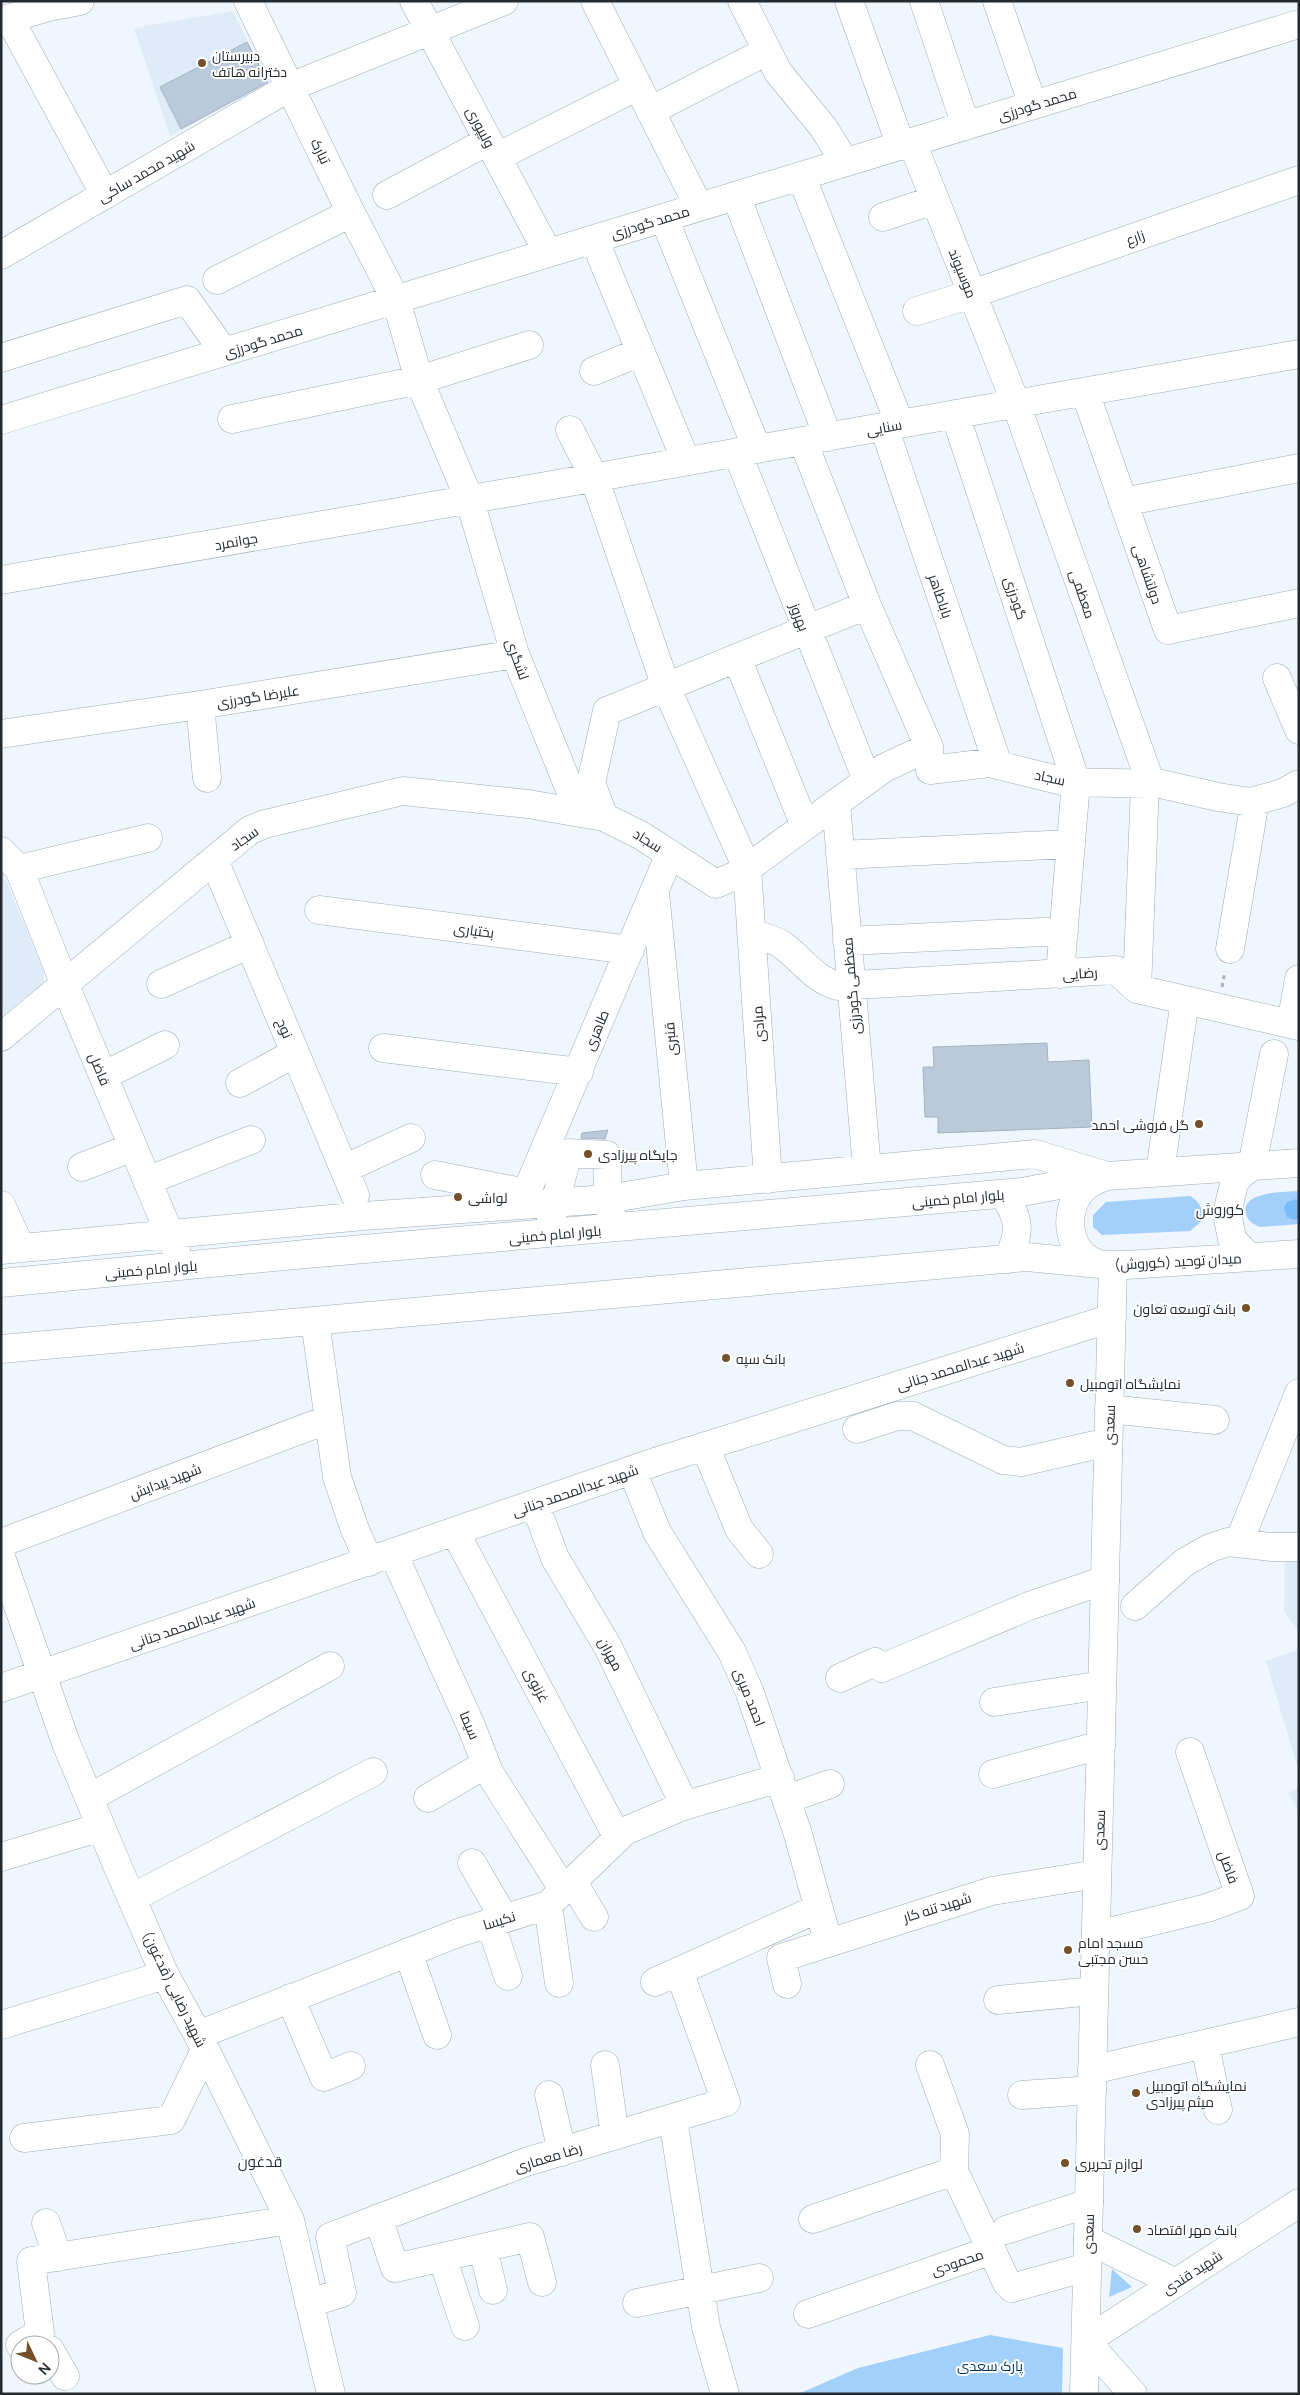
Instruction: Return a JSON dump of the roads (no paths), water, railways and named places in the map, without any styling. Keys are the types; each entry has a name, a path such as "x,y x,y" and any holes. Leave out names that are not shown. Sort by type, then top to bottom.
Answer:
{"street":[{"path":"80,1 48,6 5,20 105,195"},
{"name":"تبارک","path":"248,1 351,213 396,300 418,380"},
{"name":"ولیپوری","path":"414,1 548,253"},
{"name":"شهید محمد ساکی","path":"1,255 290,87 504,1"},
{"path":"595,1 699,207"},
{"path":"742,1 778,72 822,127 845,162"},
{"name":"موسیوند","path":"850,1 907,144 934,200 1016,404"},
{"path":"924,1 966,126"},
{"path":"997,1 1033,105"},
{"name":"محمد گودرزی","path":"1,420 1299,24"},
{"path":"650,111 767,51"},
{"path":"387,195 638,86"},
{"name":"باباطاهر","path":"801,176 892,425 998,765"},
{"name":"زارع","path":"917,311 972,294 1299,180"},
{"path":"736,196 868,605 929,747"},
{"path":"883,217 934,200"},
{"path":"217,280 351,213"},
{"name":"بهروز","path":"664,218 747,451 805,630 866,780"},
{"path":"594,239 686,461"},
{"path":"1,358 187,300 224,352"},
{"path":"232,419 418,380 529,345"},
{"path":"594,371 640,352"},
{"name":"سنایی","path":"470,501 686,461 1299,354"},
{"name":"لشگری","path":"418,380 470,501 515,654 591,814"},
{"name":"دولتشاهی","path":"1085,392 1168,630 1299,603"},
{"name":"معظمی","path":"1016,404 1148,784"},
{"name":"گودرزی","path":"955,414 1076,782"},
{"path":"570,430 594,478 666,687 747,868"},
{"path":"1123,502 1299,468"},
{"name":"جوانمرد","path":"1,580 470,501"},
{"path":"591,814 592,783 607,711 868,605"},
{"name":"علیرضا گودرزی","path":"1,733 200,705 515,654"},
{"path":"738,658 805,826"},
{"path":"1277,678 1299,730"},
{"path":"200,705 207,778"},
{"name":"سجاد","path":"1,1037 250,830 265,824 403,791 438,793 591,814 623,825 716,884 747,868 884,768 929,747 930,770 989,763 1066,782 1161,784 1218,797 1255,800 1283,793 1299,784"},
{"path":"1060,974 1076,782"},
{"path":"1137,989 1148,784"},
{"path":"1230,949 1255,800"},
{"name":"معظمی گودرزی","path":"836,803 850,987 867,1169"},
{"path":"10,860 148,838"},
{"path":"840,855 1071,844"},
{"name":"طاهری","path":"524,1199 670,854"},
{"name":"فاضل","path":"10,860 184,1267"},
{"name":"نوح","path":"214,860 355,1195"},
{"name":"مرادی","path":"747,868 768,1179"},
{"name":"قنبری","path":"655,892 684,1186"},
{"name":"بختیاری","path":"319,910 630,950"},
{"path":"847,940 1064,931"},
{"name":"رضایی","path":"751,932 770,941 778,942 826,983 850,987 1116,970 1137,989 1295,1025"},
{"path":"161,984 250,944"},
{"path":"1295,1025 1299,979"},
{"path":"1160,1172 1185,1000"},
{"path":"103,1076 165,1045"},
{"path":"383,1048 579,1072"},
{"path":"240,1083 295,1054"},
{"path":"1249,1257 1232,1239 1227,1213 1234,1184 1239,1176 1252,1166 1274,1054"},
{"path":"344,1169 411,1138"},
{"path":"147,1181 251,1140"},
{"path":"82,1167 133,1147"},
{"path":"546,1235 568,1153 607,1155 608,1199 614,1229"},
{"path":"435,1175 524,1199 555,1203 608,1199 684,1186 1035,1154 1107,1176"},
{"path":"969,1160 1003,1194 1013,1209 1017,1222 1016,1239 1008,1259"},
{"name":"میدان توحید (کوروش)","path":"1299,1163 1107,1176 1093,1181 1081,1190 1073,1203 1069,1217 1070,1232 1076,1246 1086,1256 1106,1265 1299,1254"},
{"path":"1190,1170 1208,1185 1217,1213 1212,1242 1198,1261"},
{"name":"بلوار امام خمینی","path":"1,1283 306,1254 546,1235 1003,1194 1107,1176"},
{"path":"1,1205 11,1249 306,1222 524,1199"},
{"path":"306,1222 306,1254"},
{"path":"1,1349 1027,1257 1106,1265"},
{"name":"سعدی","path":"1084,2394 1112,1318 1106,1265"},
{"name":"شهید عبدالمحمد جنانی","path":"1,1688 42,1676 632,1470 1112,1318"},
{"name":"سیما","path":"315,1320 337,1477 354,1527 381,1557 472,1728 489,1772 561,1891 594,1917"},
{"path":"1239,1542 1299,1393"},
{"path":"1109,1409 1215,1420"},
{"path":"857,1429 897,1416 914,1416 1003,1460 1021,1462 1108,1442"},
{"name":"شهید پیدایش","path":"1,1543 329,1419"},
{"path":"705,1446 739,1529 759,1554"},
{"name":"احمد میری","path":"632,1470 657,1532 732,1652 750,1693 783,1788 828,1941"},
{"name":"مهران","path":"535,1504 555,1558 608,1647 686,1806"},
{"name":"غزنوی","path":"456,1532 618,1838"},
{"path":"1135,1606 1185,1562 1210,1548 1228,1542 1272,1547 1299,1546"},
{"name":"(قدغون) شهید رضایی","path":"1,1558 66,1743 165,1975 201,2042 290,2220 331,2394"},
{"path":"840,1678 875,1662 882,1668 1029,1606 1105,1580"},
{"path":"88,1798 330,1666"},
{"path":"994,1702 1102,1685"},
{"path":"993,1774 1101,1745"},
{"name":"فاضل","path":"1096,1935 1207,1908 1240,1896 1190,1752"},
{"path":"428,1798 486,1764"},
{"path":"132,1898 373,1772"},
{"name":"نکیسا","path":"201,2042 290,1998 497,1920 561,1891 625,1831 686,1806 783,1788 830,1784"},
{"path":"1,1858 101,1827"},
{"path":"472,1863 497,1920 508,1976"},
{"name":"شهید تنه کار","path":"787,1984 781,1958 828,1941 992,1890 1098,1874"},
{"path":"559,1982 561,1891"},
{"name":"رضا معماری","path":"309,2303 342,2293 330,2237 499,2172 673,2120 726,2102 667,1976 819,1908"},
{"path":"408,1952 437,2035"},
{"path":"1,2024 165,1975"},
{"path":"998,2000 1094,1991"},
{"path":"290,1998 324,2077 351,2066"},
{"path":"1022,2095 1092,2080 1205,2044 1299,2022"},
{"path":"24,2138 171,2120 201,2042"},
{"path":"1205,2044 1218,2110"},
{"path":"605,2065 615,2136"},
{"path":"930,2065 955,2134 954,2172 999,2240 1089,2203"},
{"path":"549,2095 562,2152"},
{"path":"673,2120 706,2328 726,2394"},
{"path":"813,2219 954,2172"},
{"name":"شهید قندی","path":"1086,2341 1299,2204"},
{"path":"378,2218 395,2268 530,2237 542,2282"},
{"path":"35,2335 31,2261 290,2220"},
{"path":"46,2223 58,2257"},
{"name":"محمودی","path":"808,2314 999,2240 1012,2288 1087,2267"},
{"path":"1088,2240 1176,2283"},
{"path":"482,2248 493,2290"},
{"path":"442,2257 465,2326"},
{"path":"637,2303 701,2292 759,2278"},
{"path":"1086,2341 1133,2394"},
{"path":"60,2370 65,2376"}],"place":[{"name":"دبیرستان دخترانه هاتف","path":"202,63"},
{"name":"گل فروشی احمد","path":"1199,1124"},
{"name":"جایگاه پیرزادی","path":"588,1154"},
{"name":"لواشی","path":"458,1197"},
{"name":"بانک توسعه تعاون","path":"1246,1308"},
{"name":"بانک سپه","path":"726,1358"},
{"name":"نمایشگاه اتومبیل","path":"1070,1383"},
{"name":"مسجد امام حسن مجتبی","path":"1068,1950"},
{"name":"نمایشگاه اتومبیل میثم پیرزادی","path":"1136,2093"},
{"name":"لوازم تحریری","path":"1065,2163"},
{"name":"بانک مهر اقتصاد","path":"1137,2229"}],"district":[{"name":"کوروش","path":"1220,1209"},
{"name":"قدغون","path":"260,2161"}],"park label":[{"name":"پارک سعدی","path":"990,2365"}]}
